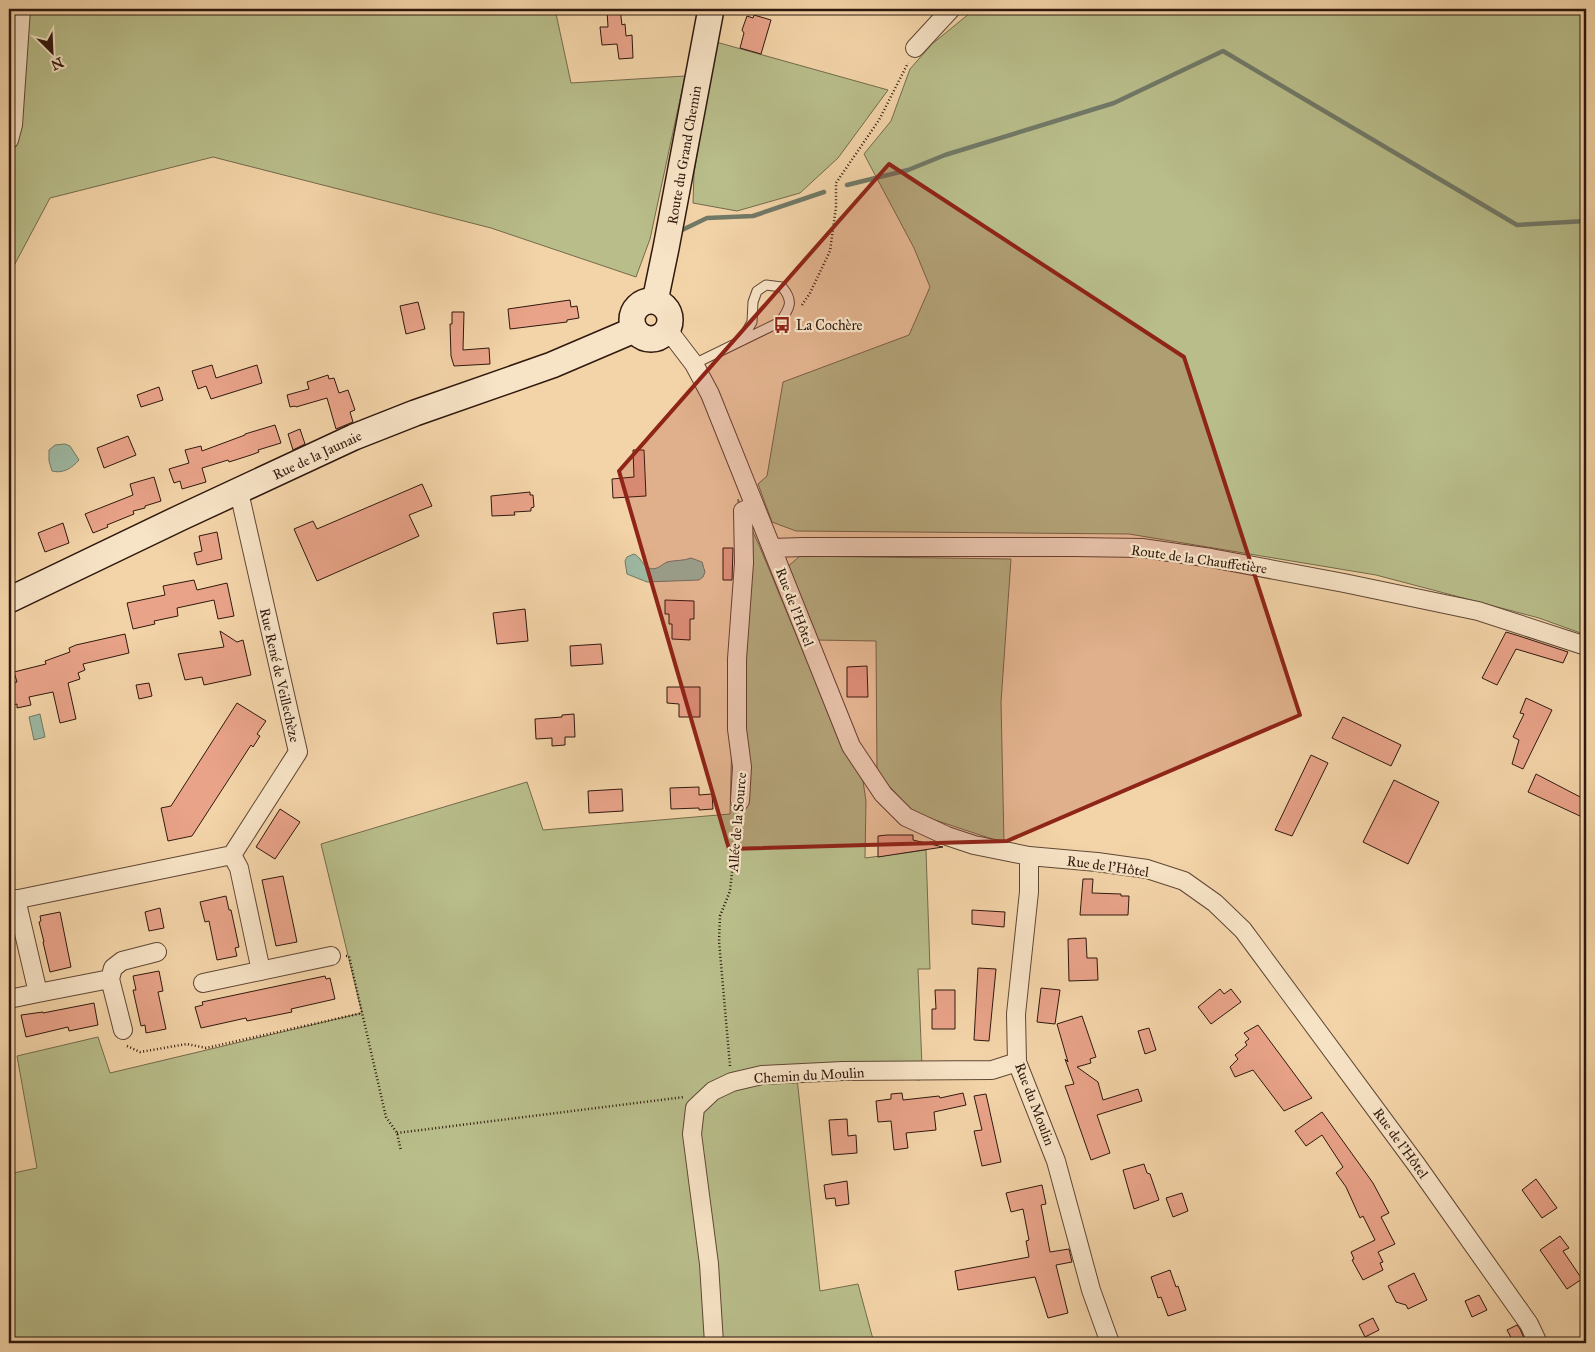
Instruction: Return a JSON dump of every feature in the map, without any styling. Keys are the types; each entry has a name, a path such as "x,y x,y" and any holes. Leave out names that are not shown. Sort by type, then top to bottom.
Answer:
{"main road":[{"name":"Route du Grand Chemin","path":"655,301 711,9"},
{"path":"646,301 655,301 664,305 669,312 671,321 668,330 661,337 651,340 641,337 634,330 632,322 633,313 638,305 646,301"},
{"name":"Rue de la Jaunaie","path":"9,600 354,437 415,413 552,365 634,330"}],"street":[{"path":"9,140 14,125 21,9"},
{"path":"915,48 950,9"},
{"name":"Rue de l'Hôtel","path":"668,330 694,364 710,394 851,746 883,794 906,817 947,836 974,845 1029,856 1147,869 1184,881 1214,904 1243,930 1422,1172 1529,1324 1538,1343"},
{"name":"Rue René de Veillechèze","path":"232,855 298,752 239,492"},
{"name":"Allée de la Source","path":"740,801 742,767 737,729 737,659 744,563 743,512 754,506"},
{"name":"Route de la Chauffetière","path":"772,548 1142,548 1211,558 1478,611 1586,646"},
{"path":"38,993 13,900 232,855 239,868 261,971"},
{"name":"Rue du Moulin","path":"1029,856 1029,892 1016,1014 1017,1062 1056,1161 1091,1290 1110,1343"},
{"path":"123,1030 110,979 113,968 122,961 157,952"},
{"path":"203,983 331,956"},
{"path":"9,999 110,979"},
{"name":"Chemin du Moulin","path":"714,1343 709,1264 692,1134 695,1108 713,1091 732,1082 762,1075 834,1071 992,1070 1017,1062"}],"lane":[{"path":"694,364 780,322 789,310 790,301 788,294 782,287 766,285 757,291 752,302 752,322 742,340"}],"path":[{"path":"780,322 798,310 810,294 830,251 836,206 836,183 879,120 915,48"},
{"name":"Allée de la Source","path":"732,1082 719,940 720,916 730,891 740,801"},
{"path":"331,956 349,956 386,1117 397,1133 401,1151"},
{"path":"123,1030 127,1046 140,1052 187,1044 206,1048 362,1013"},
{"path":"397,1133 676,1098 713,1091"}],"highlighted area":[{"path":"889,164 1184,357 1300,715 1007,841 729,849 619,471"}],"green space":[{"path":"9,9 555,9 571,83 685,76 650,239 636,277 491,228 213,157 50,198 9,275"},
{"path":"975,9 1586,9 1586,635 1539,618 1376,575 1129,534 796,531 772,522 758,484 767,476 783,382 909,335 930,287 914,248 864,154 891,121 910,69 932,44"},
{"path":"716,42 888,90 838,158 800,193 737,211 693,203 694,173"},
{"path":"738,499 844,750 863,781 866,801 865,858 926,850 930,969 918,969 922,1066 920,1080 864,1075 797,1078 820,1291 858,1284 874,1343 9,1343 9,1174 37,1168 17,1056 98,1037 110,1073 362,1013 321,844 527,782 543,830 730,814"},
{"path":"800,556 1011,559 1001,702 1004,843 914,813 877,773 876,641 815,640 786,568"}],"shaded area":[{"path":"65,444 70,446 79,460 67,470 60,472 52,471 49,461 49,450 55,445"},
{"path":"634,554 647,567 652,569 667,562 691,558 702,562 705,572 699,580 647,582 627,574 625,561 627,557"},
{"path":"40,714 45,737 34,740 29,717"}],"building":[{"path":"620,9 622,25 625,24 626,36 632,35 633,58 619,59 617,44 602,45 600,27 608,27 607,10"},
{"path":"754,15 771,20 761,54 740,48 744,33 742,30 747,16 753,18"},
{"path":"570,300 571,307 577,306 579,318 567,320 567,322 510,329 508,309"},
{"path":"418,302 425,329 406,334 400,306"},
{"path":"452,312 464,312 463,350 489,348 490,364 454,366 451,356 450,324 452,324"},
{"path":"212,365 216,378 257,365 262,383 211,399 206,386 198,389 192,371"},
{"path":"328,375 329,379 334,378 339,393 348,390 355,410 350,412 353,422 336,429 327,398 290,407 287,395 309,389 307,382"},
{"path":"159,387 163,400 141,407 137,395"},
{"path":"275,425 281,443 229,462 228,460 202,468 206,482 182,489 180,481 174,483 169,469 189,463 185,450 201,446 202,451 245,434"},
{"path":"300,429 305,444 293,450 288,434"},
{"path":"128,436 136,455 104,468 97,448"},
{"path":"633,450 644,450 646,496 613,498 612,479 634,477"},
{"path":"154,477 161,501 133,511 134,514 93,533 85,514 133,495 130,484"},
{"path":"422,484 432,506 409,515 419,536 317,581 294,529 313,521 317,529"},
{"path":"530,492 530,495 533,495 534,507 531,508 531,511 514,512 515,515 492,516 491,496"},
{"path":"63,523 69,543 45,552 38,533"},
{"path":"217,532 222,559 197,565 194,553 202,551 199,536"},
{"path":"723,548 733,548 732,580 723,580"},
{"path":"194,580 197,590 227,583 234,616 218,619 214,600 177,608 178,616 154,621 155,624 133,629 127,603 165,595 163,586"},
{"path":"665,600 694,601 694,619 690,619 690,640 672,639 672,624 669,624 669,614 665,614"},
{"path":"525,609 528,641 497,644 493,613"},
{"path":"220,631 237,642 243,640 251,675 204,685 202,677 185,680 178,654 224,647"},
{"path":"1506,632 1568,652 1563,663 1516,649 1497,685 1482,678"},
{"path":"125,634 129,653 83,664 85,670 78,673 80,679 68,683 76,719 60,723 53,692 29,697 31,705 17,708 17,704 9,706 9,684 17,682 14,672 46,664 45,661 70,652 69,648 76,645"},
{"path":"601,644 603,664 571,666 570,646"},
{"path":"867,666 868,697 847,697 847,667"},
{"path":"149,683 152,696 139,699 136,685"},
{"path":"667,687 700,687 700,717 679,717 679,704 667,703"},
{"path":"1526,698 1552,710 1523,769 1512,764 1519,740 1513,737 1524,714 1520,713"},
{"path":"237,703 266,721 257,734 260,736 253,747 251,745 192,836 168,841 161,808 171,806"},
{"path":"574,714 575,737 565,737 565,745 552,746 552,738 536,739 535,719"},
{"path":"1343,717 1401,745 1391,766 1332,738"},
{"path":"1311,755 1328,763 1292,836 1275,830"},
{"path":"1536,774 1586,800 1580,816 1528,792"},
{"path":"1394,780 1439,802 1408,864 1363,842"},
{"path":"699,787 699,795 712,794 713,809 671,809 670,788"},
{"path":"622,789 623,811 589,813 588,791"},
{"path":"280,809 300,822 275,859 256,847"},
{"path":"913,835 913,840 943,847 878,857 878,836"},
{"path":"283,876 297,942 276,946 262,880"},
{"path":"1083,879 1093,879 1092,893 1129,896 1128,915 1080,915"},
{"path":"226,896 239,947 235,948 237,956 217,960 209,921 205,922 200,902"},
{"path":"160,908 164,928 149,931 145,912"},
{"path":"972,910 1005,912 1004,927 972,924"},
{"path":"60,912 71,967 50,972 39,922 41,921 40,916"},
{"path":"1086,938 1087,958 1097,958 1098,980 1069,981 1068,939"},
{"path":"978,968 996,969 989,1041 974,1040"},
{"path":"159,971 163,991 158,992 166,1029 146,1033 145,1025 141,1026 133,990 136,990 133,976"},
{"path":"325,976 326,979 330,978 335,999 291,1009 292,1012 247,1021 246,1018 201,1028 195,1007 203,1005 202,1002"},
{"path":"1041,988 1060,990 1055,1024 1037,1022"},
{"path":"1220,989 1224,994 1231,989 1241,1002 1211,1024 1198,1007"},
{"path":"935,990 955,990 955,1029 932,1029 932,1009 936,1009"},
{"path":"94,1003 98,1025 69,1031 68,1027 26,1037 21,1015 43,1013"},
{"path":"1082,1016 1096,1057 1090,1059 1091,1063 1077,1067 1098,1082 1103,1100 1138,1089 1142,1101 1097,1115 1110,1153 1091,1160 1065,1086 1074,1084 1065,1059 1068,1062 1057,1024"},
{"path":"1258,1025 1312,1098 1284,1111 1253,1070 1235,1077 1230,1067 1238,1059 1235,1055 1247,1045 1245,1042 1249,1039 1244,1033"},
{"path":"1149,1028 1156,1050 1145,1054 1138,1031"},
{"path":"902,1093 903,1100 939,1096 940,1098 963,1093 966,1105 934,1112 936,1130 906,1133 908,1148 894,1150 891,1121 878,1122 876,1101 891,1099 891,1094"},
{"path":"986,1094 1001,1162 982,1166 974,1131 982,1130 974,1096"},
{"path":"1322,1112 1373,1183 1389,1213 1381,1217 1395,1244 1378,1252 1383,1262 1380,1263 1383,1270 1363,1280 1352,1260 1354,1259 1351,1252 1375,1240 1363,1216 1360,1218 1346,1187 1336,1173 1343,1167 1322,1135 1306,1146 1295,1131"},
{"path":"847,1119 848,1136 856,1135 857,1153 832,1155 829,1120"},
{"path":"1144,1164 1147,1173 1150,1174 1159,1200 1134,1209 1123,1170"},
{"path":"1536,1179 1557,1208 1542,1218 1522,1190"},
{"path":"847,1181 849,1204 836,1206 835,1198 826,1199 824,1185"},
{"path":"1042,1185 1046,1204 1041,1205 1050,1252 1069,1249 1072,1262 1056,1265 1068,1313 1048,1318 1035,1277 958,1290 955,1271 1029,1257 1026,1241 1029,1240 1023,1209 1011,1212 1006,1193"},
{"path":"1182,1193 1188,1211 1173,1217 1166,1198"},
{"path":"1560,1236 1569,1248 1563,1251 1582,1279 1567,1289 1540,1250"},
{"path":"1170,1270 1186,1310 1168,1316 1161,1297 1158,1298 1151,1277"},
{"path":"1414,1273 1427,1300 1408,1309 1406,1305 1396,1302 1388,1286"},
{"path":"1479,1295 1487,1310 1472,1317 1465,1301"},
{"path":"1373,1318 1379,1330 1365,1337 1359,1325"},
{"path":"1517,1325 1526,1343 1514,1343 1507,1330"}],"waterway":[{"path":"847,185 908,170 945,155 1114,103 1223,51 1517,225 1586,221"},
{"path":"680,231 707,218 753,216 824,192"}],"place":[{"name":"La Cochère","path":"782,325"}]}
